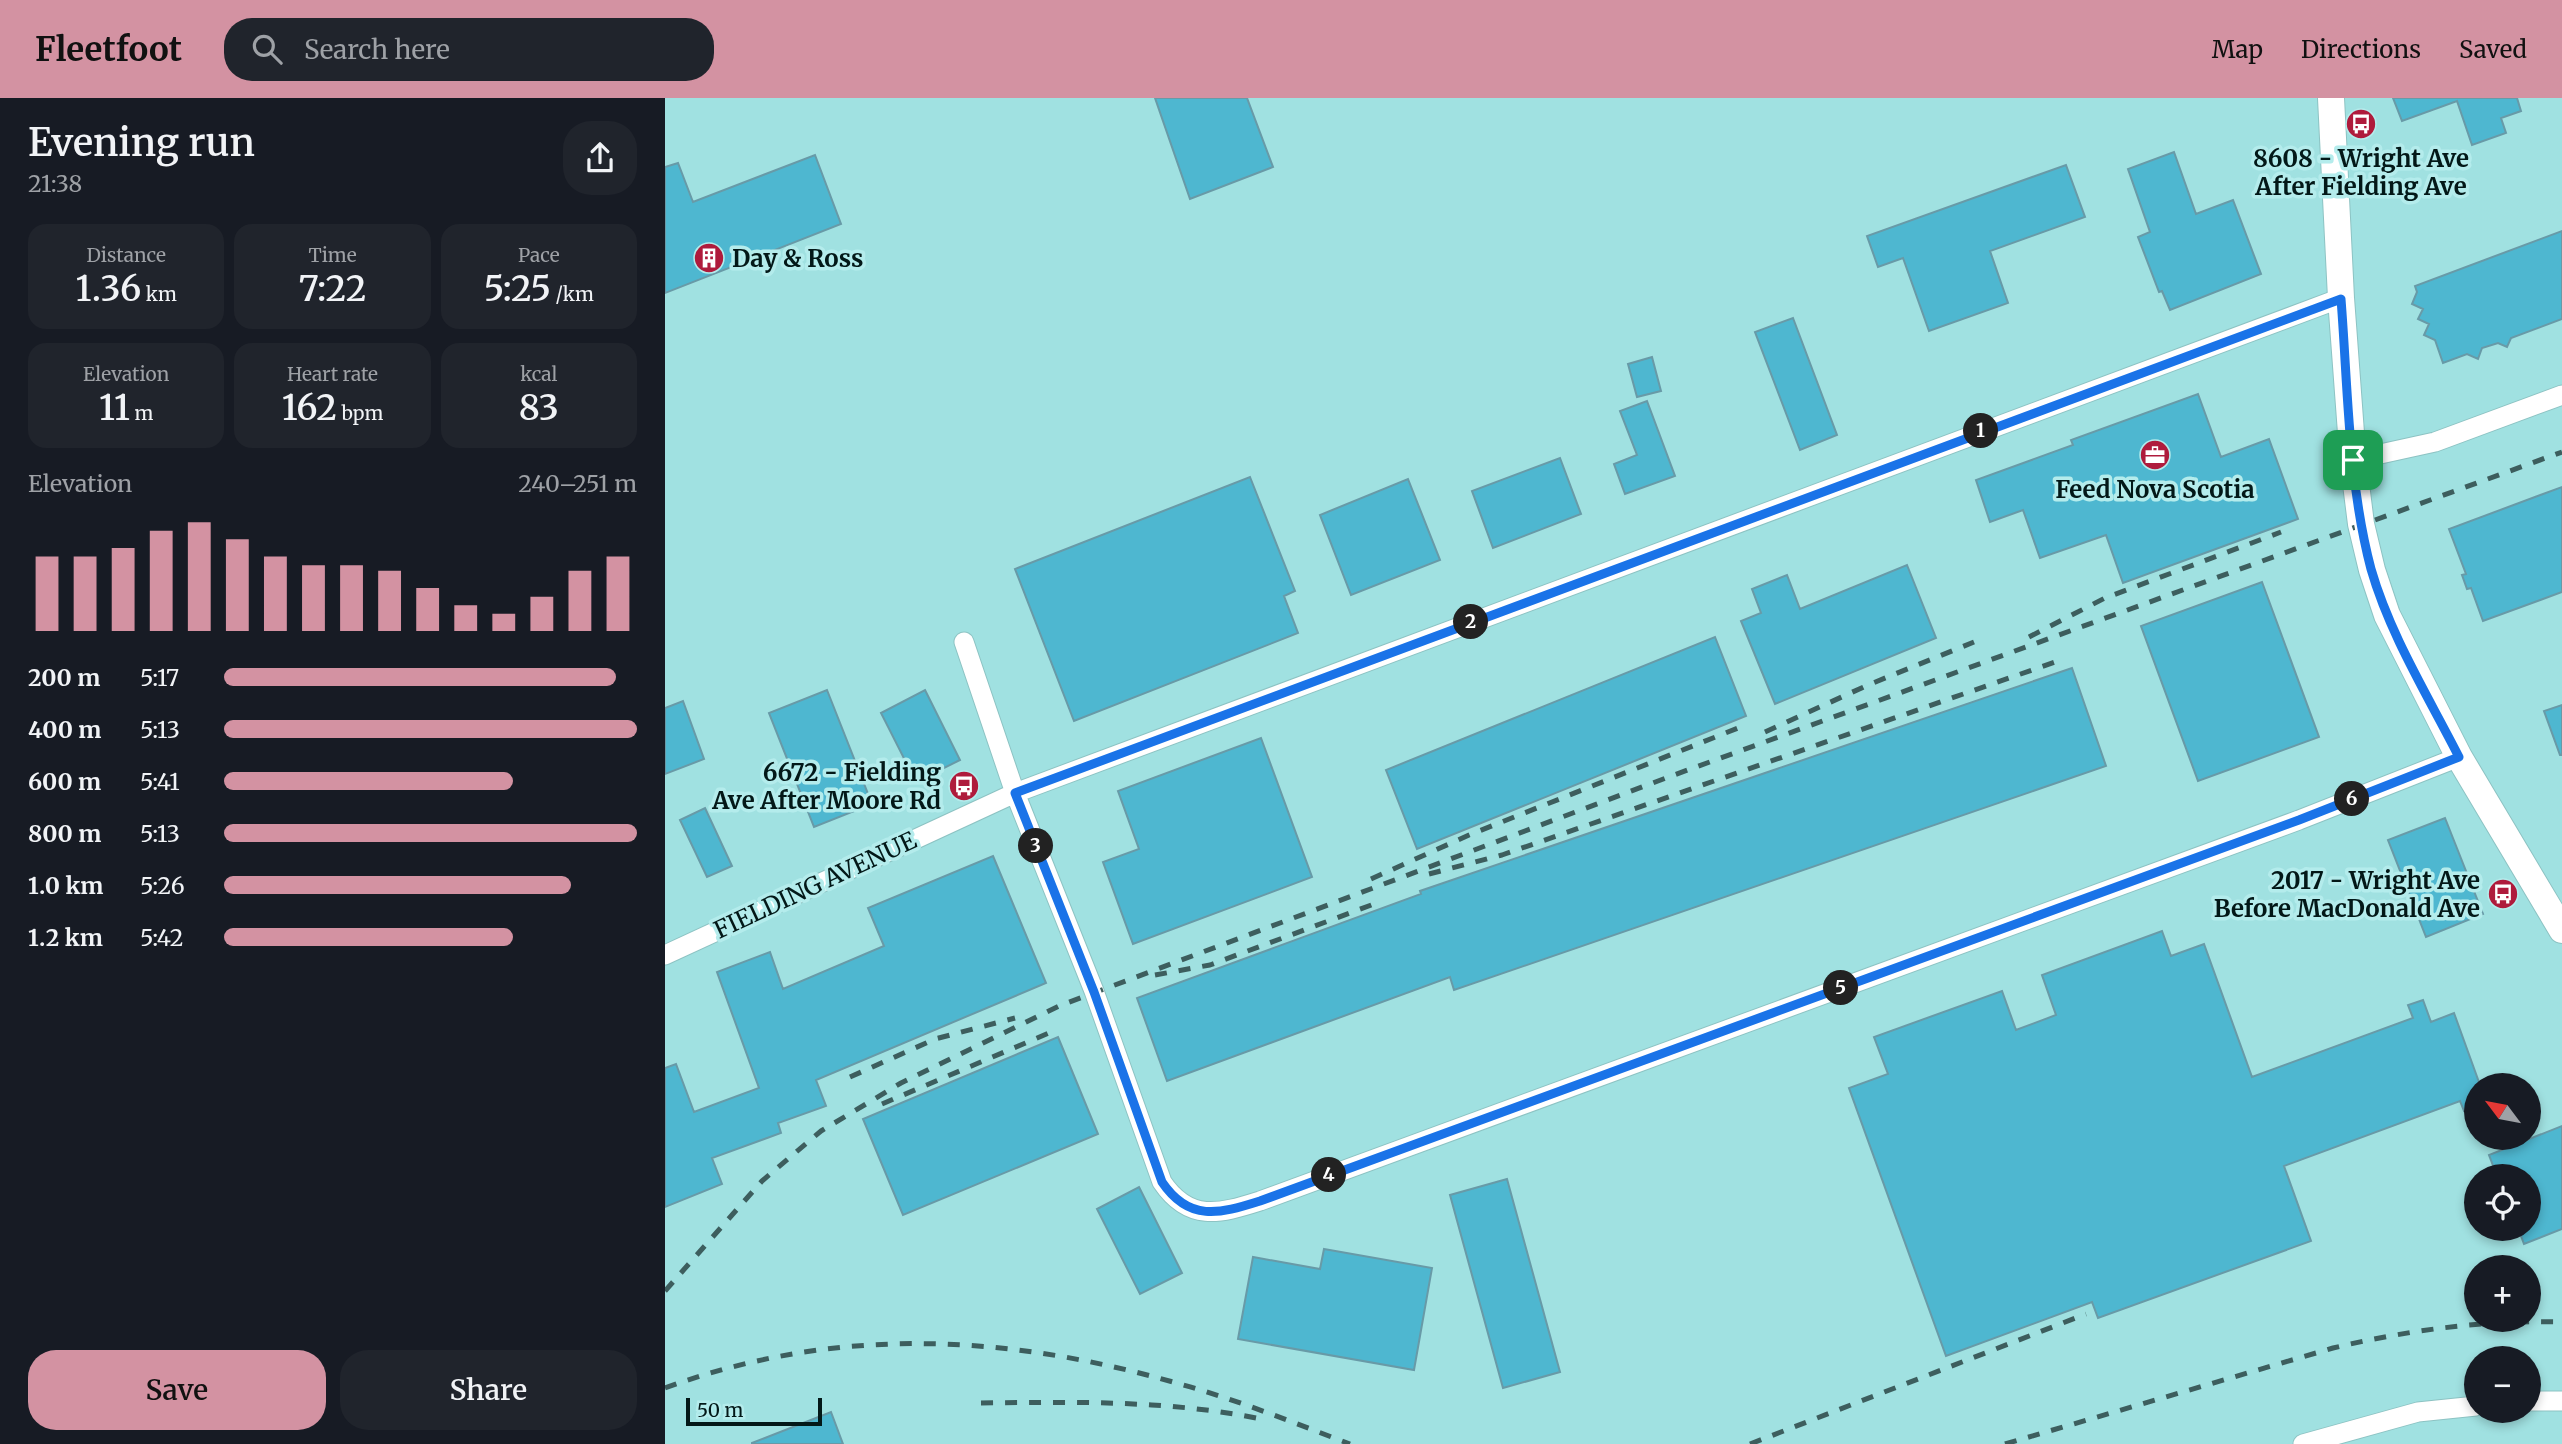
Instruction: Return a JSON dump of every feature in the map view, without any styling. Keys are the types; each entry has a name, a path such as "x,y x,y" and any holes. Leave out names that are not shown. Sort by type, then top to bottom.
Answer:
{"main road":[{"path":"2330,98 2353,460 2361,524 2372,570 2387,615 2459,757 2562,930"}],"street":[{"name":"FIELDING AVENUE","path":"665,955 1015,793 2341,299"},
{"path":"2353,460 2435,442 2562,395"},
{"path":"964,642 1015,793 1094,992 1162,1182 1173,1197 1203,1212 1230,1211 1260,1201 2299,820 2459,757"},
{"path":"2541,1401 2562,1401"},
{"path":"2303,1444 2418,1412 2464,1407"}],"shaded area":[{"path":"665,98 2562,98 2562,1444 665,1444"}],"building":[{"path":"1155,98 1247,98 1273,167 1190,199"},
{"path":"2393,98 2517,98 2521,111 2501,118 2506,133 2472,145 2457,101 2402,121"},
{"path":"2174,152 2196,214 2233,200 2261,274 2170,310 2162,291 2159,292 2138,237 2150,232 2128,169"},
{"name":"Day & Ross","path":"815,155 841,224 665,293 665,167 678,163 693,202"},
{"path":"2066,165 2085,217 1990,251 2008,303 1929,331 1903,258 1878,267 1867,236"},
{"path":"2562,231 2562,319 2511,338 2507,347 2498,343 2482,348 2478,359 2467,354 2443,363 2435,340 2424,335 2429,324 2418,319 2423,309 2412,304 2417,292 2415,286"},
{"path":"1793,318 1837,435 1800,450 1755,332"},
{"path":"1652,357 1661,391 1637,397 1628,364"},
{"path":"2198,394 2221,457 2269,439 2298,519 2123,583 2106,535 2040,558 2023,510 1990,522 1976,480 2073,445 2071,440"},
{"path":"1647,401 1675,476 1625,494 1614,464 1637,455 1620,411"},
{"path":"1560,458 1581,514 1493,548 1472,491"},
{"path":"1250,477 1295,591 1284,596 1298,633 1074,721 1015,569"},
{"path":"1408,479 1440,560 1351,595 1320,515"},
{"path":"2562,487 2562,592 2483,621 2471,588 2467,589 2462,575 2466,574 2449,529"},
{"path":"1907,565 1936,638 1775,704 1741,621 1761,613 1752,589 1787,575 1800,609"},
{"path":"2262,582 2319,737 2198,781 2141,626"},
{"path":"1715,637 1746,716 1417,849 1386,770"},
{"path":"2072,668 2106,766 1454,990 1450,977 1167,1081 1137,998 1421,894 1420,891"},
{"path":"827,690 872,804 814,827 769,713"},
{"path":"925,690 960,760 916,782 881,713"},
{"path":"683,701 704,759 665,774 665,708"},
{"path":"2562,705 2562,755 2560,755 2544,711"},
{"path":"1261,738 1312,877 1133,944 1103,862 1139,849 1118,791"},
{"path":"705,808 732,866 707,877 680,820"},
{"path":"2445,818 2483,914 2426,937 2388,840"},
{"path":"993,856 1046,983 816,1080 826,1106 778,1123 781,1133 712,1158 722,1184 665,1207 665,1068 676,1064 694,1112 759,1088 717,972 770,952 783,989 884,946 868,908"},
{"path":"2162,931 2171,956 2204,944 2252,1077 2413,1018 2408,1005 2423,1000 2431,1022 2454,1013 2476,1073 2464,1073 2464,1111 2460,1101 2284,1166 2311,1241 2098,1318 2092,1302 1946,1356 1849,1088 1888,1074 1874,1037 2002,991 2016,1030 2056,1015 2042,975"},
{"path":"1058,1037 1098,1134 903,1215 863,1119"},
{"path":"2562,1126 2562,1229 2541,1237 2541,1164 2492,1164 2489,1155 2502,1150 2541,1150 2541,1134"},
{"path":"1507,1179 1560,1372 1503,1388 1450,1195"},
{"path":"1139,1187 1182,1273 1140,1294 1097,1209"},
{"path":"1324,1249 1432,1268 1414,1370 1238,1339 1253,1257 1320,1269"},
{"path":"831,1412 843,1444 752,1444 752,1443"}],"railway":[{"path":"665,1291 762,1181 821,1131 901,1083 1059,1006 1674,775 2562,452"},
{"path":"2029,637 2105,598 2281,532"},
{"path":"1765,732 1868,685 1974,642"},
{"path":"1429,874 1502,855 2055,662"},
{"path":"1371,879 1469,835 1743,726"},
{"path":"1155,975 1210,965 1374,904"},
{"path":"850,1077 935,1039 1015,1018"},
{"path":"882,1104 1056,1030"},
{"path":"1750,1444 2086,1314"},
{"path":"2005,1444 2333,1348 2418,1331 2475,1325 2562,1322"},
{"path":"665,1388 729,1368 794,1354 858,1346 922,1344 986,1347 1115,1367 1180,1384 1245,1404 1350,1444"},
{"path":"981,1403 1154,1405 1256,1418"}],"place":[{"name":"8608 - Wright Ave After Fielding Ave","path":"2361,124"},
{"name":"Day & Ross","path":"709,258"},
{"name":"Feed Nova Scotia","path":"2155,455"},
{"name":"6672 - Fielding Ave After Moore Rd","path":"964,786"},
{"name":"2017 - Wright Ave Before MacDonald Ave","path":"2503,894"}],"route":[{"path":"2341,299 2353,460 2361,524 2387,615 2459,757 2299,820 1230,1211 1203,1212 1190,1208 1173,1197 1162,1182 1094,992 1015,793 2143,370 2341,299"}]}
